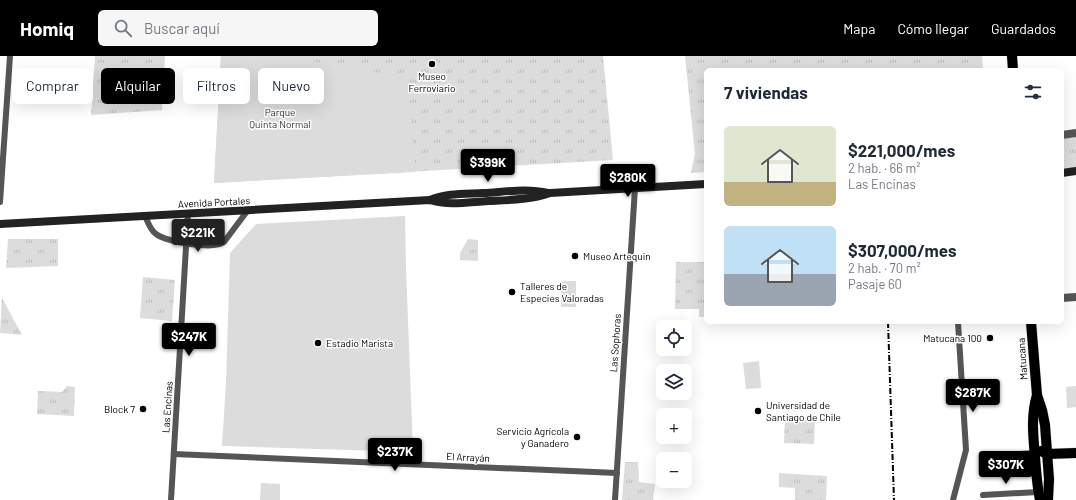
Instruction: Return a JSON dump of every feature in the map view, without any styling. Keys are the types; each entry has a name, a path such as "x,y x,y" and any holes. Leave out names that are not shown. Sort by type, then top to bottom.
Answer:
{"main road":[{"path":"1012,56 1013,68"},
{"path":"1064,173 1076,171"},
{"name":"Avenida Portales","path":"0,224 430,200 441,203 465,202 533,198 550,193 704,184"},
{"name":"Matucana","path":"1032,324 1037,395 1044,418 1049,487 1048,500"},
{"name":"Matucana","path":"1037,395 1033,415 1034,448 1039,496"},
{"path":"1034,448 1047,454 1076,453"}],"street":[{"path":"0,202 10,56"},
{"path":"1064,135 1076,133"},
{"name":"Las Sophoras","path":"615,500 635,188"},
{"path":"145,216 155,234 161,237 187,244 221,244 248,210"},
{"name":"Las Encinas","path":"171,500 188,214"},
{"path":"1064,298 1076,296"},
{"path":"954,500 966,450 958,324"},
{"path":"992,456 1034,448"},
{"name":"El Arrayán","path":"174,454 617,473"},
{"path":"983,495 1039,496"}],"green space":[{"path":"95,56 165,56 164,68 101,68 101,104 162,104 162,110 91,115 92,104 93,104"},
{"name":"Parque Quinta Normal","path":"221,56 603,56 613,160 214,183 218,104 250,104 250,68 220,68"},
{"path":"221,56 282,56 404,77 412,125 415,172 214,183 218,104 250,104 250,68 220,68"},
{"path":"685,56 982,56 983,68 704,68 704,172 691,173 695,154"},
{"path":"1076,137 1076,170 1064,172 1064,139"},
{"name":"Estadio Marista","path":"405,216 413,452 222,446 226,383 230,253 256,224"},
{"path":"8,239 58,239 58,266 6,268"},
{"path":"468,239 478,240 478,261 460,260 460,253"},
{"path":"676,262 704,262 704,317 699,317 699,309 675,309"},
{"path":"143,277 175,280 172,321 140,318"},
{"path":"561,281 576,281 576,307 561,307"},
{"path":"2,298 22,335 0,333"},
{"path":"759,361 761,388 746,389 743,363"},
{"path":"67,386 75,387 74,416 37,414 38,391 62,392"},
{"path":"1076,386 1076,407 1067,408 1066,387"},
{"path":"785,416 815,417 814,444 784,443"},
{"path":"625,462 638,462 639,482 655,484 653,500 622,500"},
{"path":"779,473 827,476 826,500 795,500 795,488 779,487"},
{"path":"261,483 280,484 280,500 260,500"}],"railway":[{"path":"888,324 894,500"}],"place":[{"name":"Museo Ferroviario","path":"432,64"},
{"name":"Museo Artequin","path":"575,256"},
{"name":"Talleres de Especies Valoradas","path":"512,292"},
{"name":"Matucana 100","path":"990,338"},
{"name":"Estadio Marista","path":"318,343"},
{"name":"Block 7","path":"143,409"},
{"name":"Universidad de Santiago de Chile","path":"758,411"},
{"name":"Servicio Agrícola y Ganadero","path":"577,437"}]}
